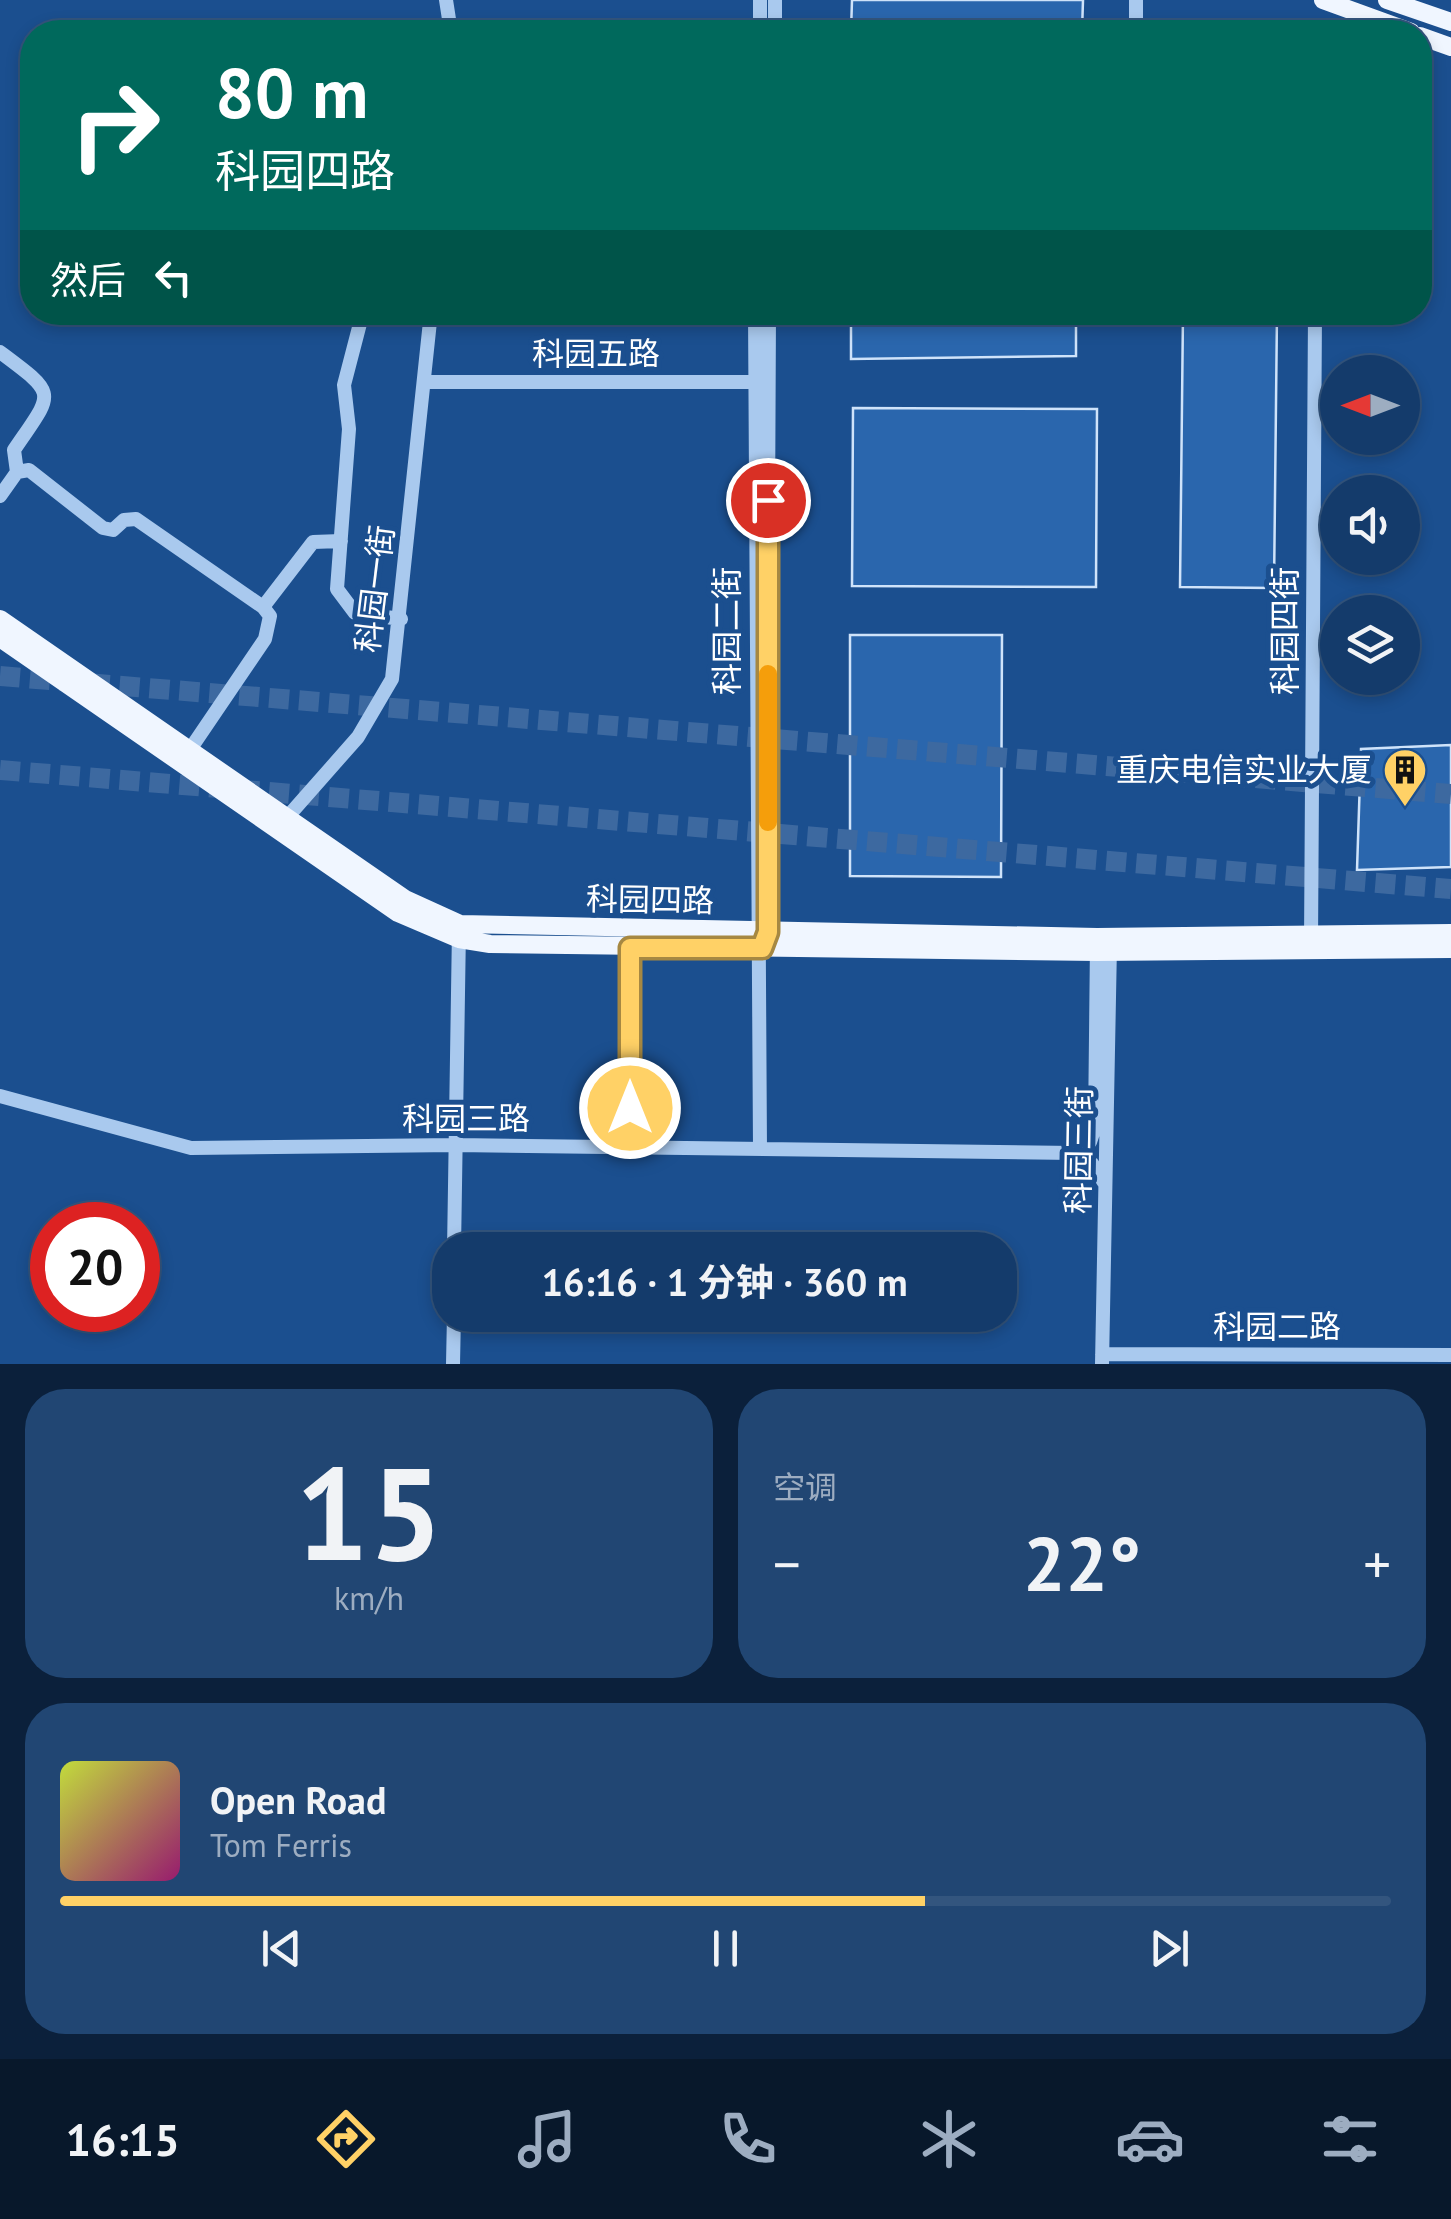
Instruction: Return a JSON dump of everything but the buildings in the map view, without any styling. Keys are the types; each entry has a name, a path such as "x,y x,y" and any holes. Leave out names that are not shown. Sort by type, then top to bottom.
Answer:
{"main road":[{"path":"1323,0 1378,20"},
{"path":"1387,0 1450,21"},
{"name":"科园四路","path":"0,620 188,750 398,913 459,931 630,948 762,938"},
{"name":"科园四路","path":"0,638 281,825"},
{"name":"科园四路","path":"459,931 1103,945 1310,941 1451,933"},
{"name":"科园四路","path":"1310,941 1451,949"}],"street":[{"path":"360,325 344,385 349,429 338,589 348,609 401,619"},
{"name":"科园一街","path":"281,825 358,737 381,704 398,655 430,325"},
{"name":"科园二街","path":"756,325 761,382 760,1149"},
{"name":"科园二街","path":"761,382 768,325"},
{"name":"科园四街","path":"1310,941 1315,325"},
{"path":"0,352 41,382 46,394 44,405 14,450 17,472 0,496"},
{"name":"科园五路","path":"425,382 761,382"},
{"path":"17,472 29,470 103,528 113,530 124,520 136,520 264,606 270,616 265,639 188,750"},
{"path":"264,606 313,542 341,541"},
{"path":"454,1232 459,931"},
{"name":"科园三街","path":"1074,1152 1090,1142 1094,1127 1103,945"},
{"name":"科园三街","path":"1102,1359 1103,945"},
{"path":"630,948 630,1148"},
{"name":"科园三路","path":"0,1096 191,1148 456,1145 1074,1152"},
{"path":"1074,1152 1091,1162 1105,1184"},
{"path":"453,1364 454,1332"},
{"name":"科园二路","path":"1102,1359 1451,1356"}],"tunnel":[{"path":"0,676 1451,794"},
{"path":"0,770 1451,889"}],"slow traffic":[{"path":"768,674 768,822"}],"place":[{"name":"重庆电信实业大厦","path":"1405,808"}],"route":[{"path":"630,1108 630,948 762,948 768,932 768,500"}]}
